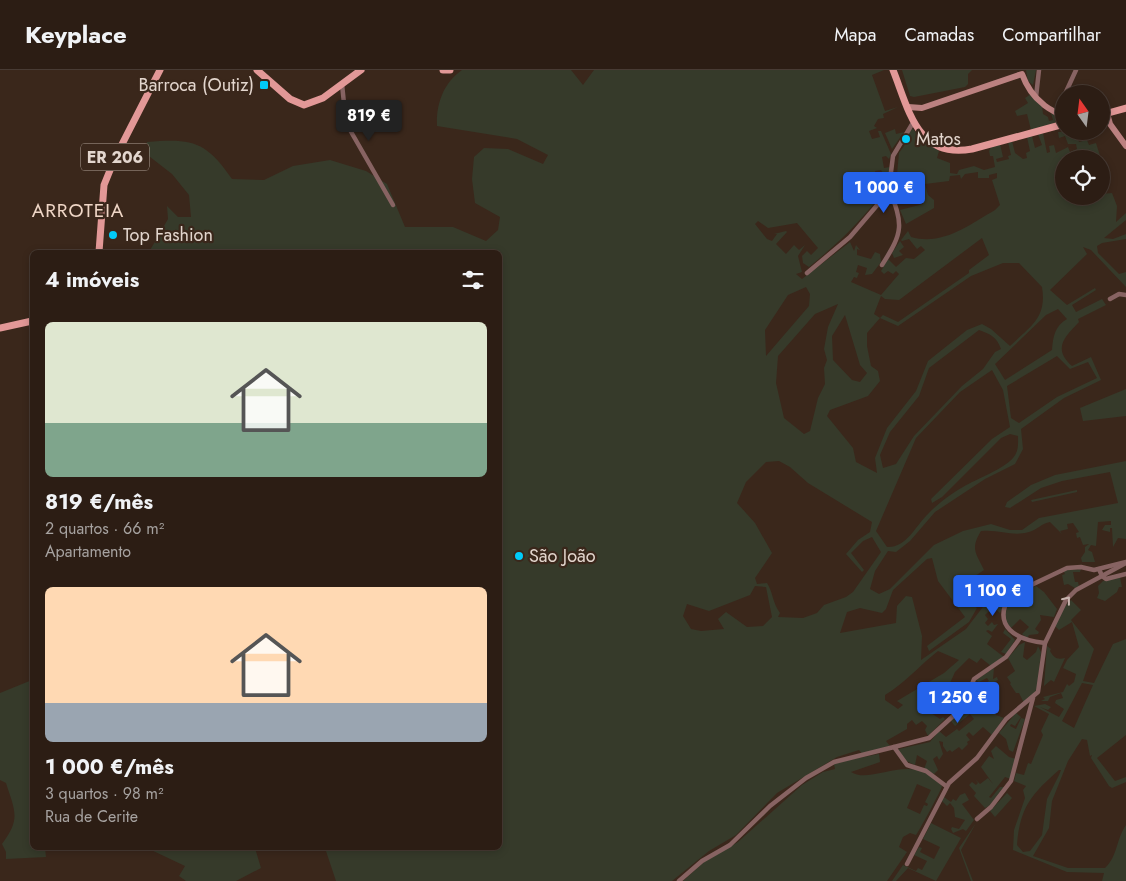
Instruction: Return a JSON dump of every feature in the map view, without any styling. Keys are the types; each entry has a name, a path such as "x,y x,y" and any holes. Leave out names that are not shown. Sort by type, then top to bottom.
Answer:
{"main road":[{"name":"ER 206","path":"99,250 104,184 115,158 160,70"},
{"path":"261,71 290,99 304,105 319,100 361,70"},
{"path":"443,70 450,70"},
{"path":"893,70 914,121 930,143 941,149 954,151 972,148 1055,124"},
{"path":"1110,112 1126,108"},
{"path":"0,328 30,321"}],"street":[{"path":"1036,97 1039,70"},
{"path":"1070,85 1076,70"},
{"path":"908,107 922,108 1021,72 1036,97 1055,115"},
{"path":"342,84 346,123 394,205"},
{"path":"882,265 894,246 900,229 897,209 889,188 893,156 922,108"},
{"path":"1110,124 1126,146"},
{"path":"806,273 850,237 872,212 889,188"},
{"path":"1110,298 1119,294 1126,295"},
{"path":"1045,643 1020,638 1003,622 1004,610 1014,592 1067,568 1099,569 1114,563 1126,563"},
{"path":"976,819 991,807 1011,781 1033,698 1040,687 1045,643 1060,610 1071,594 1126,563"},
{"path":"1099,569 1103,577"},
{"path":"1103,577 1125,576"},
{"path":"679,881 702,861 730,845 770,806 806,778 834,762 929,738 963,707 974,679 1006,657 1020,638"},
{"path":"907,864 946,786 976,758 1013,713 1033,698"},
{"path":"894,747 907,765 926,771 946,786"}],"green space":[{"path":"462,70 571,70 583,85 594,70 884,70 872,75 885,111 898,107 883,114 884,118 878,119 874,126 877,128 869,131 872,139 880,137 878,131 881,131 891,154 889,159 886,156 882,157 884,168 890,167 888,181 881,170 875,171 878,182 887,187 860,220 809,267 803,263 802,256 807,251 811,255 818,248 797,223 768,228 758,221 755,224 767,239 772,241 777,234 774,234 786,231 776,244 786,254 794,245 799,250 805,245 798,256 802,272 796,274 802,279 850,242 854,251 856,245 860,250 857,249 857,255 871,259 875,252 880,254 881,262 872,274 865,275 867,268 858,265 856,272 859,273 857,278 854,277 851,282 881,295 899,274 896,271 893,274 888,271 884,274 881,271 888,259 896,267 906,258 914,259 925,250 921,246 917,249 909,239 901,240 908,231 911,237 923,239 945,236 965,228 1000,205 992,180 997,178 997,173 989,175 989,178 978,178 978,172 965,174 961,179 960,175 950,176 949,181 925,184 928,195 934,200 934,208 906,224 900,210 923,204 919,185 894,189 892,176 897,174 899,153 909,139 905,136 911,129 921,139 939,151 937,158 950,163 950,173 957,174 959,170 974,166 984,170 995,167 993,156 990,156 989,151 991,147 1000,144 1003,157 996,159 997,162 1009,159 1008,156 1011,155 1008,142 1012,141 1015,153 1023,159 1027,158 1026,153 1030,151 1027,137 1032,136 1035,148 1042,145 1038,134 1043,133 1047,153 1050,152 1049,146 1054,145 1055,150 1055,205 1110,205 1110,193 1112,193 1117,206 1116,222 1126,213 1126,220 1104,238 1113,239 1126,234 1126,239 1102,243 1097,246 1098,253 1119,274 1126,272 1126,287 1091,250 1083,247 1087,254 1050,290 1067,305 1095,288 1096,290 1072,305 1076,312 1102,299 1106,305 1078,319 1079,322 1065,338 1062,348 1066,360 1072,366 1091,357 1101,380 1064,398 1021,429 1023,449 1015,464 985,479 935,512 910,541 896,552 888,551 875,571 870,589 879,594 890,589 934,545 963,531 991,524 1010,530 1022,530 1039,518 1118,503 1110,472 1062,481 1041,488 1010,508 1005,507 1007,502 1031,485 1055,475 1126,461 1126,539 1118,538 1113,547 1112,528 1110,528 1110,532 1102,530 1105,525 1111,525 1111,521 1098,522 1096,546 1091,545 1088,550 1092,552 1095,562 1082,562 1081,558 1085,552 1085,547 1089,544 1083,545 1080,537 1077,538 1076,533 1079,532 1073,523 1067,524 1068,529 1060,531 1062,534 1050,522 1032,531 1023,533 981,531 976,542 975,551 984,570 963,584 968,600 977,608 969,622 929,651 927,646 965,617 938,581 932,558 927,559 893,590 886,609 882,613 860,608 847,612 840,633 896,623 897,606 906,596 912,597 922,636 921,660 966,629 989,599 1006,594 1007,597 1000,613 993,607 985,615 988,619 985,623 988,626 992,622 994,625 998,624 992,632 986,631 992,636 987,644 1004,657 991,666 981,658 977,663 969,658 955,672 950,683 957,688 956,691 968,689 965,698 956,711 950,702 931,713 940,719 943,717 945,719 928,736 925,730 927,726 922,721 916,725 912,720 907,724 907,729 886,741 890,746 863,755 859,750 837,757 777,793 736,835 709,851 672,881 336,881 326,850 502,850 502,250 150,250 168,219 167,206 178,217 191,217 189,195 172,174 145,153 147,142 163,141 187,142 197,145 214,157 232,179 264,180 293,166 330,160 366,171 387,184 405,227 453,227 486,241 498,230 500,217 475,203 472,179 474,157 484,148 508,149 543,164 548,155 517,139 437,126 439,102 445,88 455,75","holes":["982,238 989,255 969,270 969,273 898,322 883,315 880,318 874,314 881,296 885,299 899,300","1003,263 1019,263 1042,287 1043,298 1040,314 1031,327 1010,346 991,329 982,324 967,330 928,361 916,391 887,428 875,458 877,473 856,462 853,448 827,416 830,410 868,396 880,381 878,371 871,366 867,346 867,333 880,318 898,326 971,276","806,287 810,294 809,306 766,356 765,330 788,295","838,304 828,327 824,349 827,360 824,368 825,384 818,398 810,431 804,434 784,418 776,383 778,356 815,314","1058,309 1067,319 1055,332 1052,350 1005,380 995,364 1046,315","845,315 860,365 867,373 860,382 852,380 833,360 832,336","979,330 995,339 1001,349 995,352 983,369 962,386 914,436 896,464 883,468 880,455 890,432 919,396 929,368","1057,356 1070,369 1088,362 1097,378 1057,397 1019,423 1011,418 1007,386","992,370 1003,390 1010,427 992,439 931,499 932,503 942,497 1001,438 1010,434 1018,436 1016,453 1009,462 997,470 944,499 910,536 900,544 887,547 876,531 916,438 960,392","779,461 790,467 808,483 872,522 870,532 858,540 846,554 862,572 864,570 851,553 863,541 872,537 881,552 853,592 846,597 824,605 817,613 803,618 778,617 780,613 767,583 757,584 755,578 772,553 755,523 737,503 746,482 766,462","755,586 766,587 772,617 763,626 747,627 726,612 718,619 724,629 701,631 691,629 683,616 687,604 709,611 750,595","938,651 959,660 944,673 897,701 903,705 898,709 885,700 885,695"]},
{"path":"902,70 972,70 968,74 968,84 965,87 914,97 910,96"},
{"path":"1026,70 1036,70 1033,85 1028,81"},
{"path":"1031,94 1042,106 1043,114 1048,117 1049,121 1053,120 1051,113 1055,115 1055,124 1031,130 1027,114 1017,116 1015,111 1028,103 1025,98"},
{"path":"895,129 896,134 904,132 892,149 885,133"},
{"path":"1066,140 1078,140 1079,142 1087,140 1089,145 1096,143 1098,150 1075,150 1077,149 1076,144 1068,144"},
{"path":"900,241 904,247 899,251 903,255 894,258 892,253"},
{"path":"1126,389 1126,416 1083,421 1080,408"},
{"path":"1077,490 1077,492 1032,502 1031,500"},
{"path":"1081,569 1080,572 1073,572 1075,582 1078,582 1079,586 1075,588 1068,584 1064,585 1062,575 1065,574 1063,570"},
{"path":"1120,577 1122,587 1119,587 1117,592 1105,601 1097,598 1099,593 1098,586 1103,581"},
{"path":"1036,586 1044,592 1057,609 1054,617 1040,615 1041,620 1035,629 1039,632 1038,634 1029,635 1027,638 1022,634 1029,627 1020,619 1011,628 1007,625 1005,610 1017,595"},
{"path":"1071,600 1081,610 1071,620 1094,649 1083,681 1094,683 1113,644 1126,639 1126,735 1097,758 1115,781 1126,777 1126,782 1112,788 1109,786 1091,758 1092,755 1090,756 1087,740 1082,739 1068,761 1052,801 1049,828 1033,856 1068,868 1105,868 1115,853 1120,836 1126,825 1126,881 1102,881 1104,873 1067,872 1013,850 1014,830 1025,798 1023,790 1026,786 1014,781 1016,773 1024,775 1028,763 1031,764 1043,735 1041,731 1049,714 1034,706 1045,704 1051,707 1048,710 1040,707 1059,717 1064,709 1055,703 1056,700 1063,698 1061,693 1050,697 1048,701 1041,701 1045,699 1043,697 1063,692 1067,684 1069,686 1074,682 1076,674 1063,668 1067,660 1079,647 1072,622 1059,630 1055,626 1062,610","holes":["1082,683 1093,685 1074,728 1062,721","1061,770 1047,799 1042,835 1030,851 1023,852 1017,845 1024,810 1041,786"]},
{"path":"1005,629 1015,640 1006,654 1001,652 1011,639 1003,633"},
{"path":"1025,642 1023,657 1027,660 1036,652 1038,646 1041,652 1037,688 1035,693 1024,703 1007,677 1015,671 1008,658 1019,645"},
{"path":"1047,646 1051,649 1050,651 1054,657 1058,659 1065,658 1054,682 1051,680 1044,686"},
{"path":"994,668 993,679 997,677 998,680 992,683 997,687 981,703 985,707 993,701 996,703 992,708 996,715 1004,718 992,735 983,727 973,736 969,732 966,735 970,740 967,742 968,744 962,750 959,747 952,752 950,750 947,752 943,742 939,741 943,754 939,760 937,756 933,759 938,770 934,774 924,769 927,761 917,755 915,765 904,760 899,749 930,742 939,731 946,737 957,729 959,731 974,719 970,714 955,726 951,721 968,704 978,714 984,709 971,696 973,683 981,686 989,681 987,678 979,682 976,680"},
{"path":"30,681 30,850 45,850 46,857 6,859 6,852 2,844 12,828 14,808 6,783 0,780 0,693"},
{"path":"1016,713 1021,717 1015,726 1011,724 1010,726 1016,729 1021,718 1025,719 1013,752 1009,750 1006,739 999,733"},
{"path":"996,746 1009,757 1016,759 1011,779 1005,777 989,797 991,798 1000,787 1006,787 985,808 974,796 976,793 969,785 972,782 976,785 978,783 975,779 980,784 988,778 993,784 981,767 989,756 994,759 991,751"},
{"path":"879,754 880,762 851,772 860,775 870,775 894,770 918,770 931,775 942,786 916,835 910,833 903,837 899,847 907,852 887,881 683,881 704,862 738,842 802,785 823,772 835,769 834,764","holes":["917,784 931,790 925,802 928,804 927,806 924,805 920,814 907,808"]},
{"path":"965,793 969,800 962,804 974,820 966,831 963,829 953,833 952,827 959,829 965,820 955,817 954,808 950,803 947,806 941,800 944,797 951,802 953,799 956,801 960,795"},
{"path":"1007,793 1012,798 995,817 990,811"},
{"path":"931,823 961,838 936,881 908,868 896,881 892,881 903,865 916,871 918,868 922,870 927,861 914,855 919,847 922,848 920,852 934,859 940,847 923,839"},
{"path":"976,823 961,850 973,881 971,881 959,848"},
{"path":"151,850 256,850 261,868 236,881 186,881 179,876 185,866"}],"place":[{"name":"Barroca (Outiz)","path":"264,85"},
{"name":"Matos","path":"906,139"},
{"name":"Top Fashion","path":"113,235"},
{"name":"São João","path":"519,556"}],"district":[{"name":"ARROTEIA","path":"78,210"}]}
